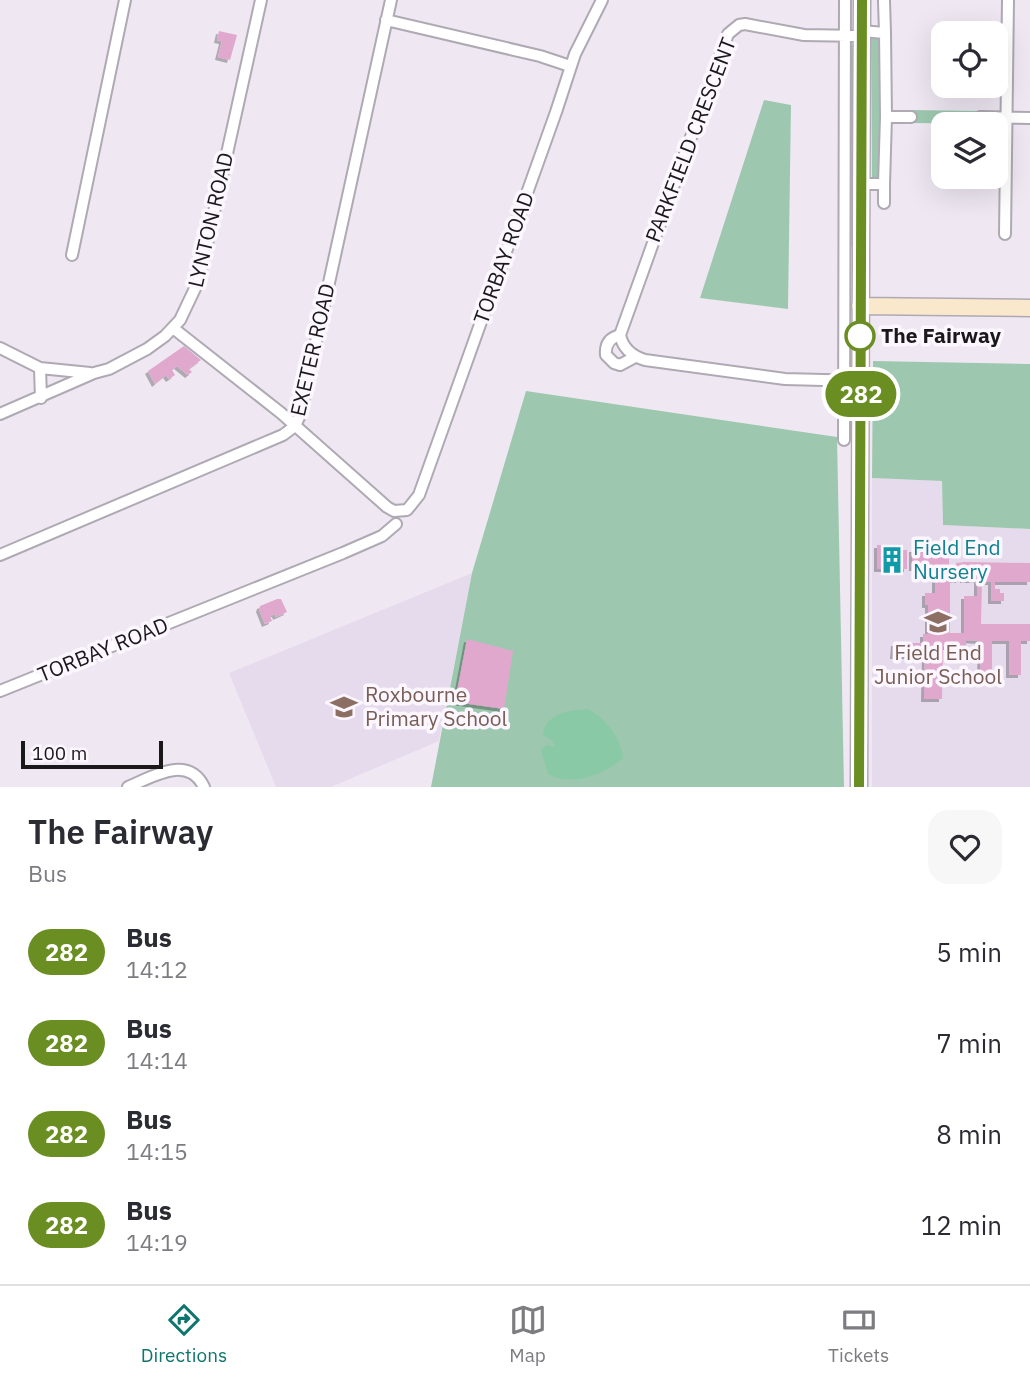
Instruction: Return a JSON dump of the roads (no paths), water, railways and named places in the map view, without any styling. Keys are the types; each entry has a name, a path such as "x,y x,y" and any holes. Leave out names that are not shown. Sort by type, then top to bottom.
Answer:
{"street":[{"path":"72,255 125,0"},
{"name":"LYNTON ROAD","path":"0,414 137,355 173,328 191,301 199,280 261,0"},
{"name":"EXETER ROAD","path":"0,555 283,435 295,426 300,415 391,0"},
{"name":"TORBAY ROAD","path":"295,426 387,507 401,512 407,510 419,495 570,66 601,0"},
{"path":"845,0 856,35 861,184 859,787"},
{"path":"844,440 856,35 862,0"},
{"path":"1007,112 1009,0"},
{"path":"884,1 884,203"},
{"path":"386,20 540,56 570,66"},
{"name":"PARKFIELD CRESCENT","path":"861,381 785,379 635,357 620,365 606,355 607,344 620,335 728,34 739,25 745,24 804,35 885,33"},
{"path":"886,117 911,117"},
{"path":"1008,118 1030,118"},
{"path":"861,184 884,184"},
{"path":"1005,234 1006,189"},
{"path":"860,306 1030,308"},
{"path":"173,328 295,426"},
{"path":"620,335 622,344 635,357"},
{"path":"0,348 40,368 94,373"},
{"path":"40,368 41,398"},
{"name":"TORBAY ROAD","path":"0,691 343,553 382,536 396,524"},
{"path":"128,787 171,769 193,774 204,787"}],"place":[{"name":"The Fairway","path":"860,336"},
{"name":"Field End Nursery","path":"892,560"},
{"name":"Field End Junior School","path":"938,622"},
{"name":"Roxbourne Primary School","path":"344,707"}]}
